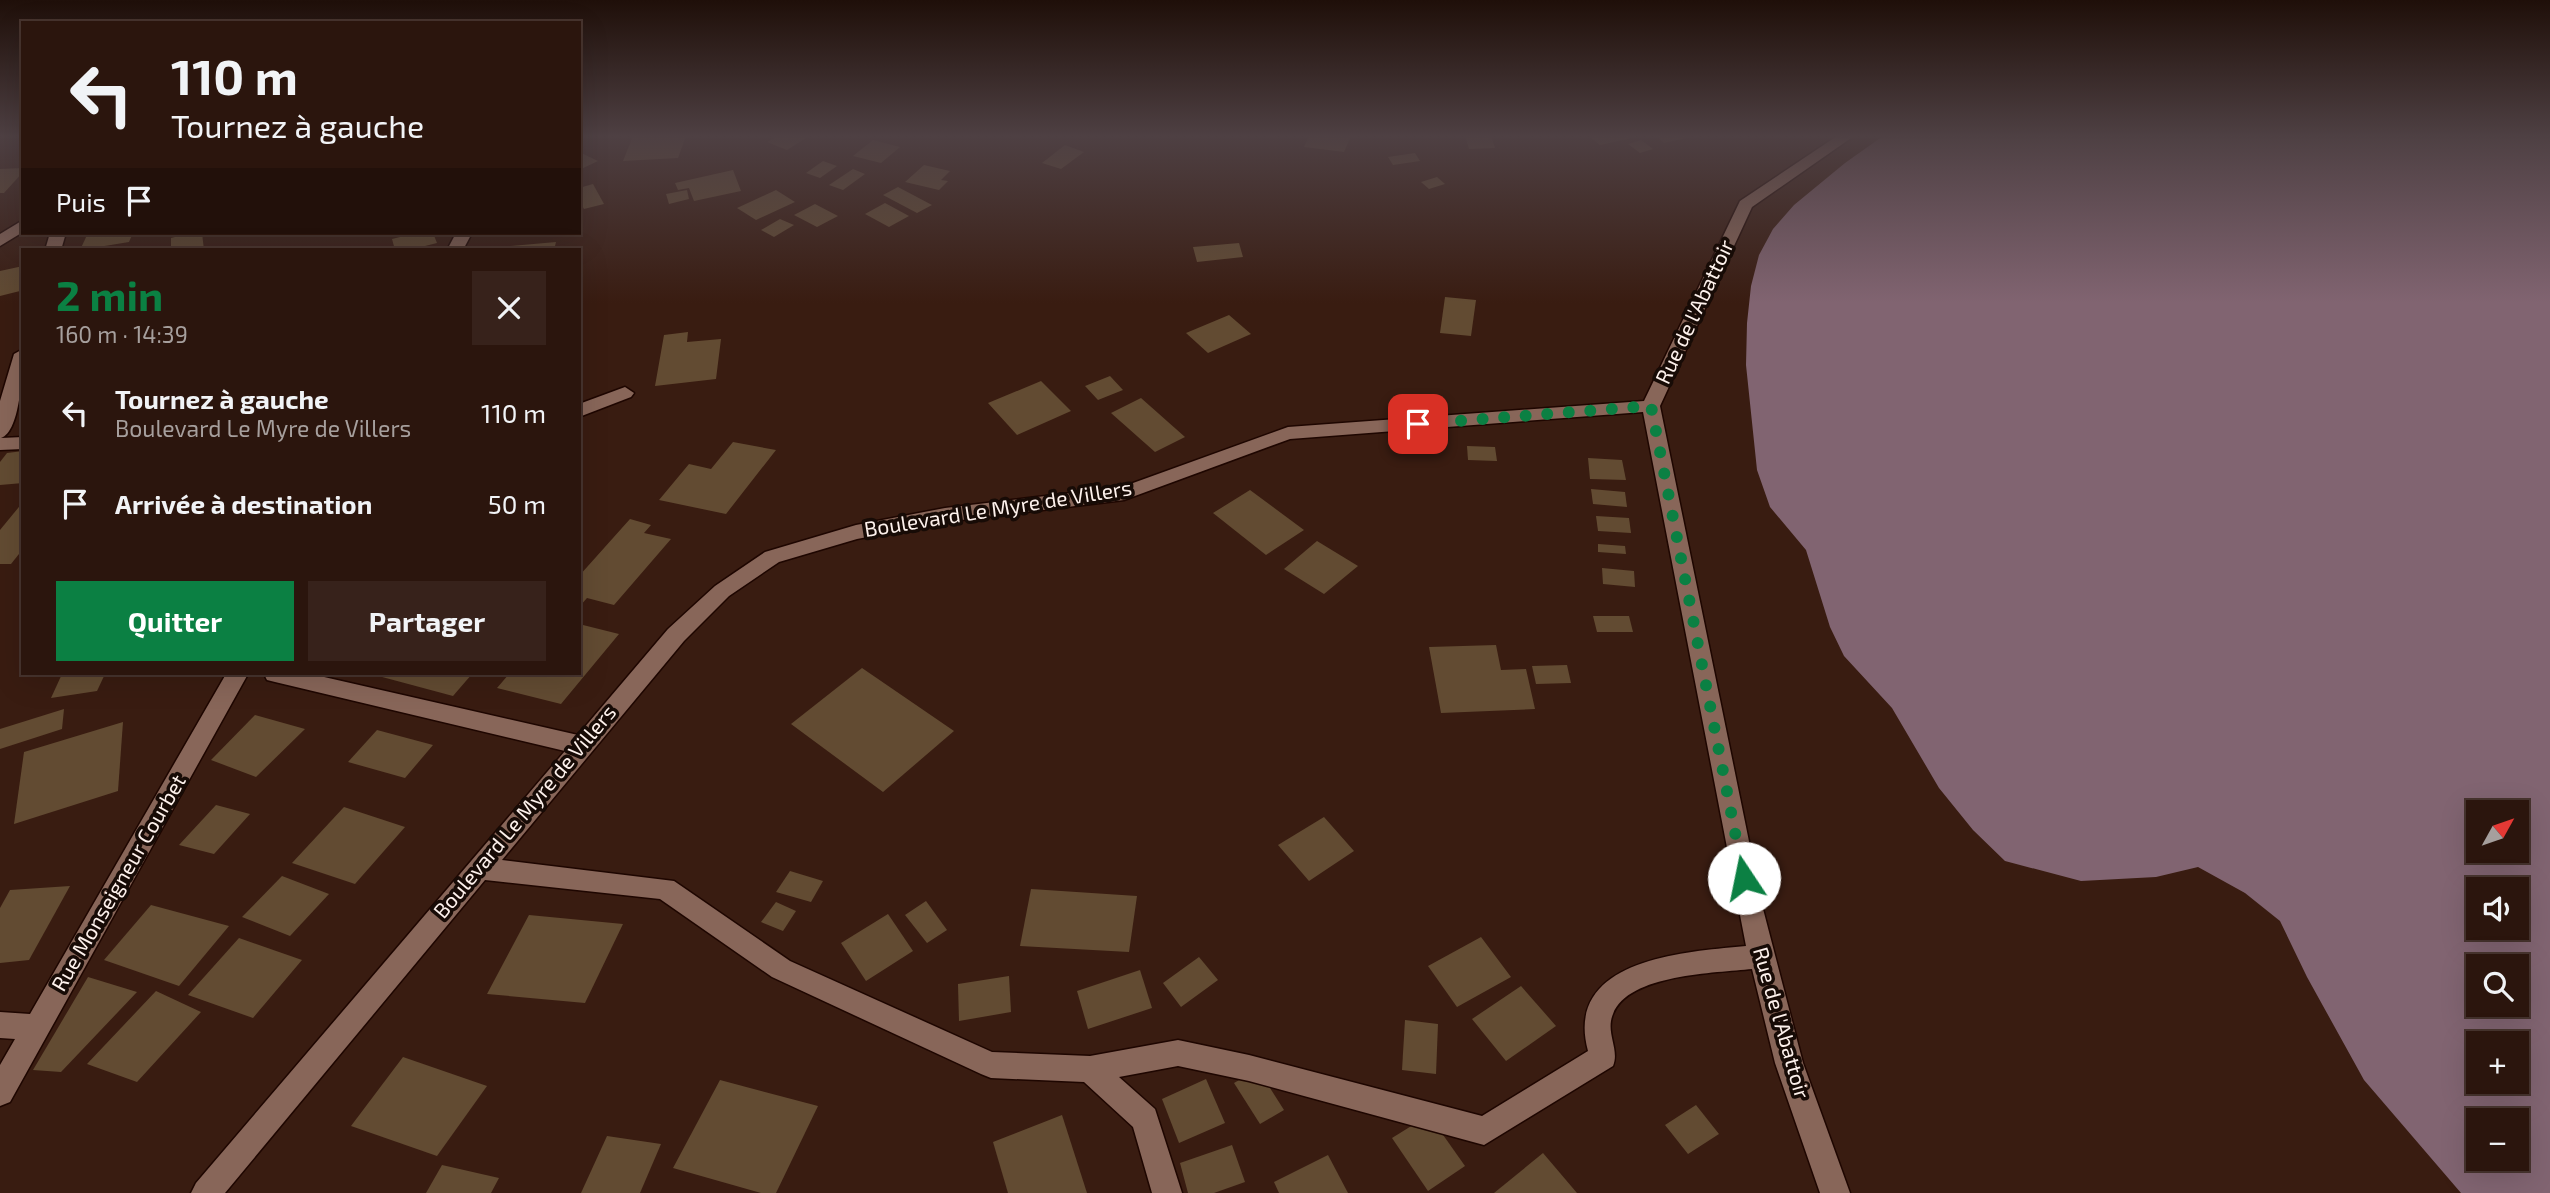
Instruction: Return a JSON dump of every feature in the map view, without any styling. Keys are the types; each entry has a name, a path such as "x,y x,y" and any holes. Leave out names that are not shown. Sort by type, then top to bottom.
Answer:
{"street":[{"name":"Rue de l'Abattoir","path":"1763,192 1745,204 1651,406 1749,905 1789,1063 1835,1193"},
{"path":"0,241 21,226"},
{"path":"0,432 21,361"},
{"path":"581,410 625,393"},
{"name":"Boulevard Le Myre de Villers","path":"206,1193 676,635 722,591 772,557 856,532 945,515 1124,493 1288,433 1651,406"},
{"path":"0,444 21,443"},
{"name":"Rue Monseigneur Courbet","path":"0,1092 236,675"},
{"path":"279,675 580,746"},
{"path":"478,868 665,889 782,969 991,1065 1090,1069 1178,1053 1249,1068 1484,1131 1602,1057 1597,1025 1606,997 1646,971 1761,956"},
{"path":"0,1025 37,1027"},
{"path":"1090,1069 1145,1119 1167,1193"}],"shaded area":[{"path":"1810,192 2550,192 2550,1193 2461,1193 2364,1080 2307,977 2280,921 2245,893 2198,867 2156,877 2081,881 2005,861 1973,830 1939,788 1892,708 1844,656 1830,627 1806,550 1770,507 1757,470 1746,365 1747,323 1751,286 1759,255 1773,229"}],"building":[{"path":"581,192 597,192 604,204 584,209 581,204"},
{"path":"687,192 689,199 669,204 666,194"},
{"path":"690,192 738,192 694,201"},
{"path":"772,192 779,192 795,202 756,220 737,208"},
{"path":"889,192 907,192 932,205 917,213 883,195"},
{"path":"885,203 909,216 889,227 865,214"},
{"path":"815,204 838,216 817,227 794,215"},
{"path":"780,219 794,225 774,237 761,230"},
{"path":"87,235 132,235 129,242 81,248"},
{"path":"202,235 204,248 171,248 171,238"},
{"path":"408,235 434,235 437,243 417,248 394,248 392,239"},
{"path":"556,242 554,248 489,248"},
{"path":"1239,243 1243,257 1197,262 1193,247"},
{"path":"21,266 20,291 0,296 0,271"},
{"path":"1445,297 1476,300 1471,336 1440,333"},
{"path":"1229,315 1251,334 1208,353 1186,333"},
{"path":"688,332 687,342 721,339 716,379 655,386 664,335"},
{"path":"1110,376 1123,390 1098,400 1085,386"},
{"path":"1041,381 1071,411 1017,435 988,403"},
{"path":"1141,398 1185,437 1155,452 1111,413"},
{"path":"733,442 776,450 726,514 659,500 689,464 711,469"},
{"path":"1467,446 1495,447 1497,461 1468,460"},
{"path":"21,451 21,483 0,485 0,462 7,453"},
{"path":"1588,458 1622,460 1626,480 1590,479"},
{"path":"1591,489 1625,492 1627,507 1593,504"},
{"path":"1250,490 1304,530 1266,555 1213,513"},
{"path":"21,504 21,552 11,564 0,564 0,530"},
{"path":"1596,516 1629,518 1631,533 1598,531"},
{"path":"630,519 651,525 644,533 671,539 614,605 587,598 581,605 581,574"},
{"path":"1317,541 1358,566 1324,594 1284,569"},
{"path":"1598,544 1625,546 1626,554 1598,552"},
{"path":"1602,568 1634,571 1635,587 1603,584"},
{"path":"1593,616 1629,616 1633,632 1597,632"},
{"path":"581,624 619,634 561,704 497,688 508,675 581,675"},
{"path":"1496,645 1501,670 1526,669 1535,709 1441,713 1429,647"},
{"path":"1567,665 1571,683 1536,684 1532,666"},
{"path":"862,668 954,731 883,792 791,724"},
{"path":"62,675 105,675 97,691 51,698"},
{"path":"375,675 471,675 453,696"},
{"path":"64,709 62,729 0,749 0,729"},
{"path":"255,715 305,729 256,777 211,760"},
{"path":"123,722 118,791 14,824 24,752"},
{"path":"377,730 433,745 405,778 348,762"},
{"path":"216,805 250,814 214,854 179,845"},
{"path":"344,807 405,827 355,884 292,863"},
{"path":"1324,817 1354,851 1309,881 1278,845"},
{"path":"790,871 823,881 811,902 776,892"},
{"path":"282,876 329,894 290,936 242,917"},
{"path":"70,886 29,960 0,963 0,908 10,890"},
{"path":"1031,889 1137,896 1129,952 1020,946"},
{"path":"926,901 947,930 927,943 905,915"},
{"path":"776,902 796,911 783,931 761,922"},
{"path":"151,905 229,926 179,986 104,960"},
{"path":"888,914 913,951 866,981 841,943"},
{"path":"529,915 623,924 585,1003 487,994"},
{"path":"1481,937 1511,977 1457,1007 1428,966"},
{"path":"239,938 302,960 253,1018 188,995"},
{"path":"1199,957 1218,980 1181,1007 1163,983"},
{"path":"1140,970 1152,1008 1088,1029 1077,991"},
{"path":"1009,976 1011,1012 959,1021 958,984"},
{"path":"88,977 137,992 61,1072 33,1070"},
{"path":"1521,986 1556,1026 1506,1061 1472,1019"},
{"path":"156,991 201,1012 137,1082 87,1064"},
{"path":"1405,1020 1438,1024 1436,1074 1402,1070"},
{"path":"403,1057 487,1086 437,1156 351,1126"},
{"path":"1258,1069 1284,1110 1260,1124 1234,1083"},
{"path":"1206,1079 1225,1123 1179,1143 1162,1099"},
{"path":"720,1080 818,1106 776,1193 761,1193 673,1168"},
{"path":"1696,1105 1719,1134 1688,1154 1665,1125"},
{"path":"1062,1115 1087,1193 1008,1193 993,1142"},
{"path":"1429,1115 1465,1166 1428,1191 1392,1138"},
{"path":"607,1136 661,1144 640,1193 581,1193"},
{"path":"1232,1145 1245,1182 1214,1193 1188,1193 1180,1163"},
{"path":"1543,1153 1577,1193 1494,1193"},
{"path":"1328,1155 1348,1193 1279,1193 1274,1182"},
{"path":"442,1165 499,1178 491,1193 426,1193"}],"route":[{"path":"1418,424 1651,406 1744,878"}]}
